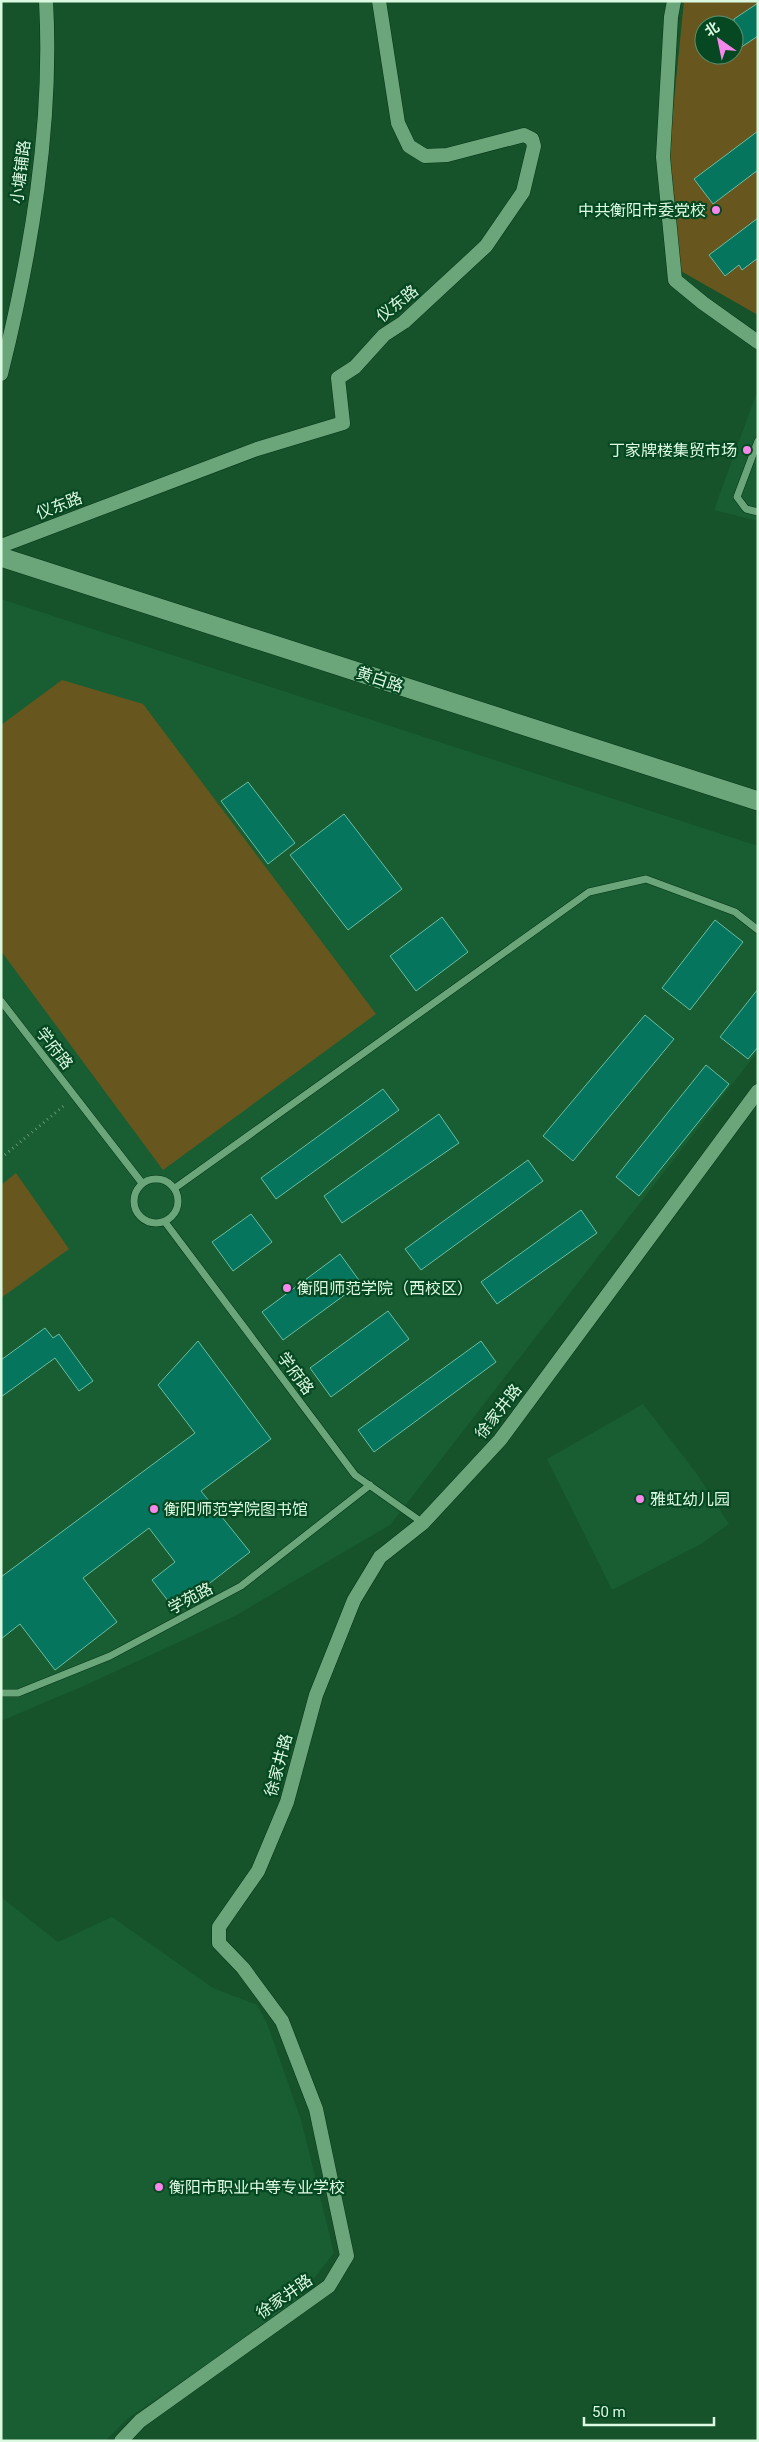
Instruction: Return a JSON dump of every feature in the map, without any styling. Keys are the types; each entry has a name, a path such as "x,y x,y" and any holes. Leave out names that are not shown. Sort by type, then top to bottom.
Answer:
{"main road":[{"name":"黄白路","path":"1,557 758,801"}],"street":[{"name":"小塘铺路","path":"1,374 17,312 41,167 48,33 46,1"},
{"name":"仪东路","path":"1,546 257,449 343,423 338,378 355,367 384,335 404,322 486,246 523,192 534,146 532,139 524,135 440,156 426,156 410,146 398,123 379,1"},
{"path":"674,1 671,17 663,157 675,280 703,303 758,342"},
{"name":"徐家井路","path":"121,2441 148,2415 329,2286 347,2256 313,2100 282,2021 243,1968 219,1943 219,1927 258,1872 287,1802 316,1695 354,1600 380,1557 423,1523 500,1440 758,1091"}],"lane":[{"path":"758,441 737,497 746,509 758,512"},
{"path":"175,1188 589,892 646,879 735,912 758,930"},
{"name":"学府路","path":"1,1001 142,1183"},
{"path":"149,1179 163,1179 175,1188 179,1198 178,1208 173,1216 165,1222 155,1224 145,1221 138,1214 134,1198 142,1183 149,1179"},
{"name":"学府路","path":"165,1222 355,1475 423,1523"},
{"name":"学苑路","path":"1,1693 18,1693 110,1656 241,1586 370,1485"}],"path":[{"path":"1,1158 75,1096"}],"shaded area":[{"name":"中共衡阳市委党校","path":"684,1 758,1 758,315 679,270 669,150"},
{"name":"丁家牌楼集贸市场","path":"758,389 758,521 714,510"},
{"name":"衡阳师范学院（西校区）","path":"1,599 758,846 758,1051 390,1525 235,1616 86,1685 1,1721"},
{"path":"62,680 143,704 376,1014 163,1170 1,951 1,725"},
{"path":"16,1173 69,1249 1,1298 1,1185"},
{"name":"雅虹幼儿园","path":"643,1404 697,1474 729,1524 701,1544 612,1590 547,1459"},
{"name":"衡阳市职业中等专业学校","path":"1,1897 58,1942 112,1917 213,1988 257,2005 267,2023 301,2120 334,2253 292,2306 127,2419 105,2441 1,2441"}],"building":[{"path":"758,3 758,36 744,45 744,15 740,15"},
{"path":"758,131 758,170 713,204 694,179"},
{"path":"758,218 758,258 742,270 739,265 725,276 709,255"},
{"path":"248,782 295,843 268,864 221,801"},
{"path":"344,814 402,889 348,930 290,855"},
{"path":"442,917 468,952 416,991 390,956"},
{"path":"715,920 743,942 690,1010 662,988"},
{"path":"758,989 758,1047 748,1059 720,1037"},
{"path":"645,1015 674,1039 573,1161 543,1136"},
{"path":"706,1065 729,1084 639,1196 616,1177"},
{"path":"383,1089 399,1110 276,1199 261,1178"},
{"path":"439,1114 459,1143 342,1223 324,1196"},
{"path":"528,1160 543,1181 421,1270 405,1249"},
{"path":"581,1210 597,1233 497,1304 481,1282"},
{"path":"251,1214 272,1242 233,1271 212,1242"},
{"path":"340,1254 361,1283 283,1340 262,1312"},
{"path":"388,1311 409,1339 331,1397 310,1368"},
{"path":"45,1328 53,1338 59,1334 93,1381 79,1391 55,1358 1,1397 1,1360"},
{"name":"衡阳师范学院图书馆","path":"198,1341 271,1439 201,1491 250,1552 175,1610 152,1580 175,1562 149,1528 83,1578 117,1622 55,1670 20,1624 1,1639 1,1577 195,1433 158,1385"},
{"path":"481,1341 496,1362 374,1452 358,1430"}],"place":[{"name":"中共衡阳市委党校","path":"716,210"},
{"name":"丁家牌楼集贸市场","path":"747,450"},
{"name":"衡阳师范学院（西校区）","path":"287,1288"},
{"name":"雅虹幼儿园","path":"640,1499"},
{"name":"衡阳师范学院图书馆","path":"154,1509"},
{"name":"衡阳市职业中等专业学校","path":"159,2187"}]}
